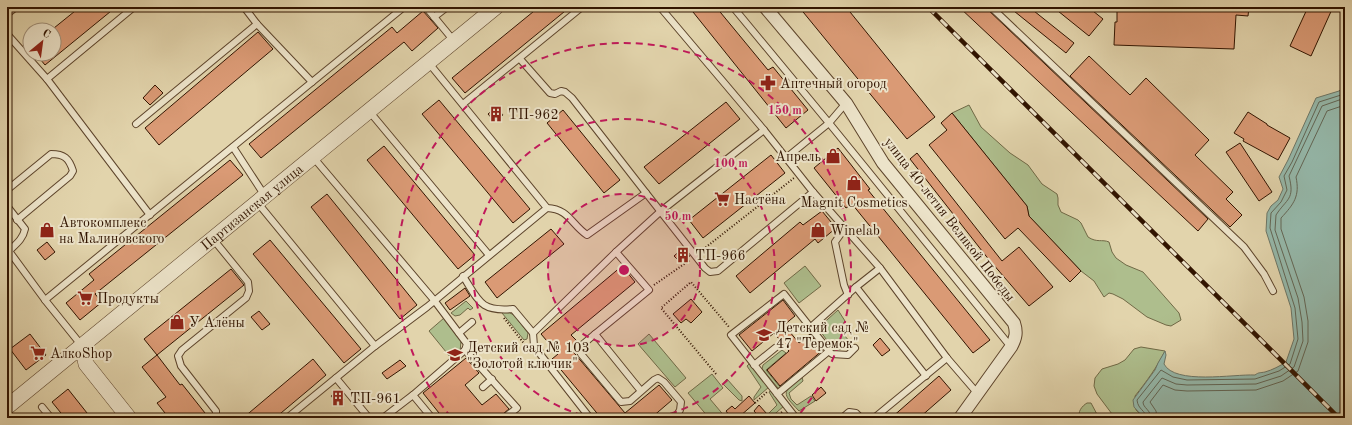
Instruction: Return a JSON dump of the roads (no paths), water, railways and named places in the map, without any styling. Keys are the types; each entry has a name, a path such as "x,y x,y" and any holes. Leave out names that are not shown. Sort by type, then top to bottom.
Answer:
{"street":[{"name":"Партизанская улица","path":"7,407 496,7"},
{"name":"улица 40-летия Великой Победы","path":"765,7 846,103 883,163 1014,323 1016,335 1011,347 960,418"},
{"path":"82,346 86,364 129,418"}],"lane":[{"path":"7,14 16,7"},
{"path":"47,79 134,7"},
{"path":"244,7 312,82"},
{"path":"45,300 404,7"},
{"path":"426,7 454,41"},
{"path":"434,17 447,7"},
{"path":"463,104 582,7"},
{"path":"660,7 764,130 813,192 880,268 947,358 978,394"},
{"path":"733,7 1011,347"},
{"path":"991,7 1244,248 1264,274 1273,291"},
{"path":"136,124 258,24"},
{"path":"7,34 47,79 150,214"},
{"path":"520,59 550,93 555,94 561,91 565,92 572,98 705,268 710,272 718,271 813,192"},
{"path":"428,62 547,208 564,211 580,230 587,235 646,193"},
{"path":"786,158 829,123 846,103"},
{"path":"369,111 489,255"},
{"path":"533,333 616,252 661,211 764,130"},
{"path":"233,147 261,199 375,346"},
{"path":"7,190 51,154 64,156 72,166 73,171 70,176 17,220"},
{"path":"313,157 434,300 467,344 465,350 413,395 383,418"},
{"path":"7,206 25,229 24,236 18,243 8,250 45,300 82,346"},
{"path":"288,418 375,346 427,307 462,276 547,208"},
{"path":"845,228 835,242 844,284 848,295"},
{"path":"213,238 248,282 249,291 246,298 182,350 178,356 181,366 216,411 216,418"},
{"path":"616,252 648,290 579,349 581,354 621,402 630,401 641,390 658,378 664,382 681,402 680,410 675,418"},
{"path":"811,327 880,268"},
{"path":"462,276 481,304 489,308 501,310 513,309 533,333 534,346 539,349 540,354 590,418"},
{"path":"856,287 926,376"},
{"path":"796,418 731,335 784,294 832,354 848,355 855,348"},
{"path":"459,333 472,322"},
{"path":"595,334 641,390"},
{"path":"754,365 775,348"},
{"path":"465,350 517,408 504,418"},
{"path":"777,394 829,351"},
{"path":"874,418 947,358"},
{"path":"336,378 369,418"},
{"path":"483,387 492,379"},
{"path":"413,395 432,418"},
{"path":"42,407 52,418"},
{"path":"842,418 849,412 856,413 861,418"}],"water":[{"path":"1345,86 1345,418 1144,418 1134,407 1133,400 1155,370 1165,351 1166,355 1164,364 1170,370 1180,374 1192,376 1205,377 1255,375 1273,369 1286,362 1294,339 1291,308 1266,231 1267,213 1271,206 1278,200 1283,189 1279,177 1316,98 1339,91"}],"railway":[{"path":"928,7 1339,418"}],"place":[{"name":"Аптечный огород","path":"768,83"},
{"name":"ТП-962","path":"496,114"},
{"name":"Апрель","path":"833,156"},
{"name":"Magnit Cosmetics","path":"854,183"},
{"name":"Настёна","path":"722,199"},
{"name":"Автокомплекс на Малиновского","path":"47,230"},
{"name":"Winelab","path":"818,230"},
{"name":"ТП-966","path":"683,255"},
{"name":"Продукты","path":"85,298"},
{"name":"У Алёны","path":"177,322"},
{"name":"Детский сад № 47 \"Теремок\"","path":"764,335"},
{"name":"АлкоShop","path":"38,353"},
{"name":"Детский сад № 103 \"Золотой ключик\"","path":"455,355"},
{"name":"ТП-961","path":"338,398"}]}
